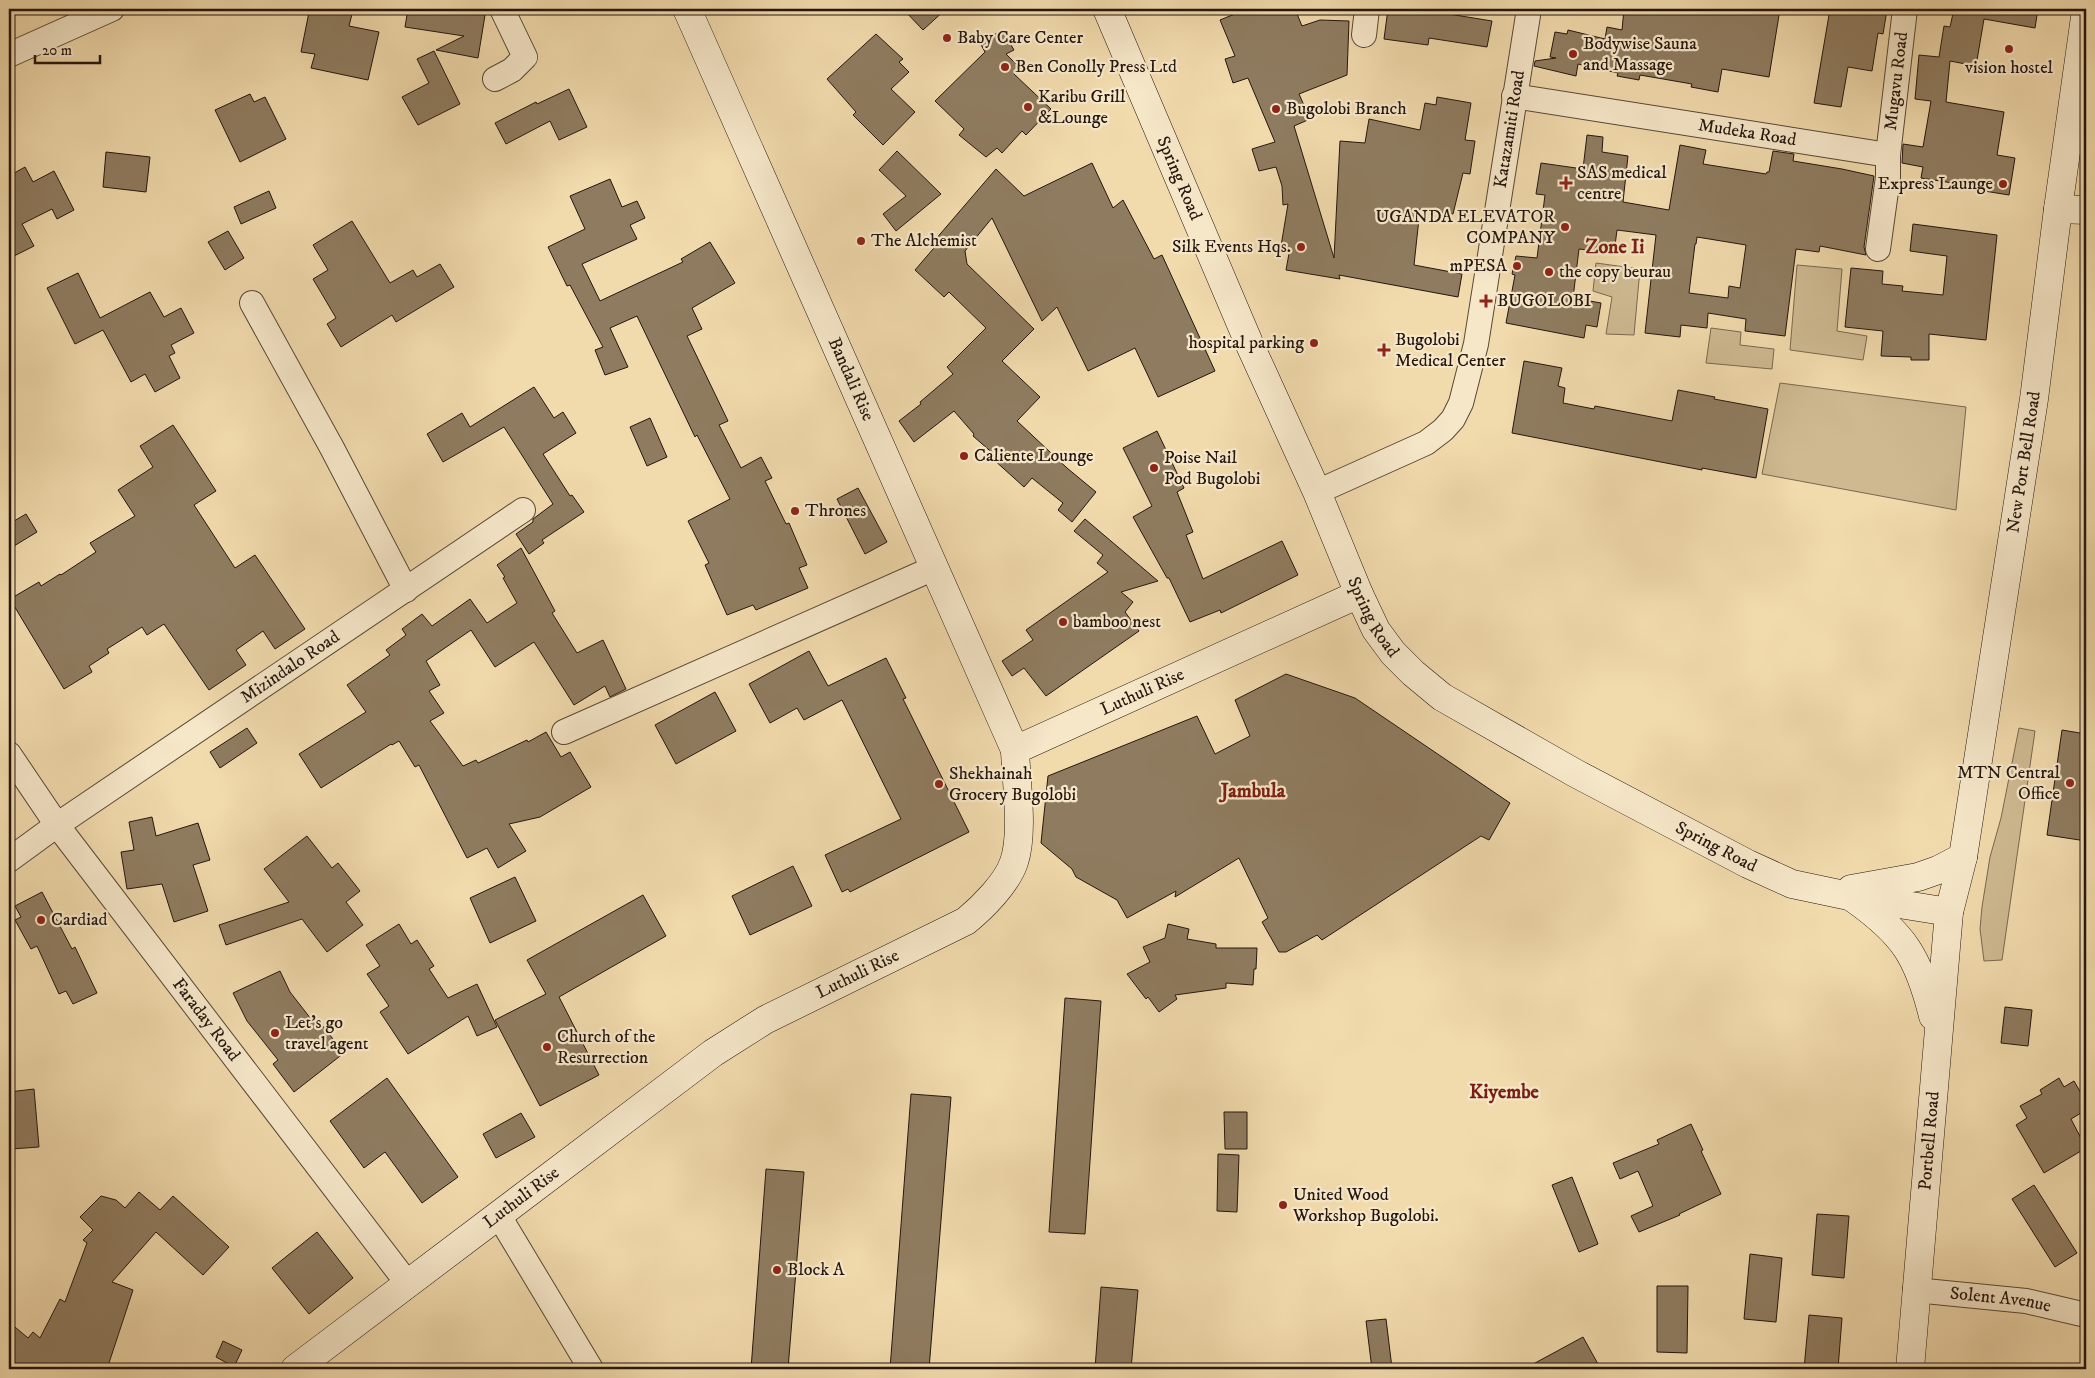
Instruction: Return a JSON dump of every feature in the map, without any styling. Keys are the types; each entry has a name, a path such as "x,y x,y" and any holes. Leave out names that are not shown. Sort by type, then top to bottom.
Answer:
{"main road":[{"name":"Bandali Rise","path":"686,9 1015,750"},
{"name":"Spring Road","path":"1107,9 1249,343 1317,492 1359,594 1376,630 1393,653 1413,673 1442,697 1575,773 1748,864 1792,884 1839,894 1949,912"},
{"name":"New Port Bell Road","path":"1949,912 1963,857 2034,398 2086,10"},
{"path":"2058,209 2086,210"},
{"name":"Luthuli Rise","path":"295,1369 713,1053 765,1020 966,921 981,909 1002,882 1014,862 1019,830 1015,750 1359,594"},
{"path":"1839,894 1918,877 1938,870 1963,857"},
{"path":"1839,894 1891,929 1915,959 1925,984 1938,1036"},
{"name":"Portbell Road","path":"1910,1369 1915,1290 1949,912"}],"street":[{"path":"9,56 112,9"},
{"path":"496,79 512,70 525,57 502,9"},
{"path":"1364,35 1368,9"},
{"name":"Katazamiti Road","path":"1317,492 1426,443 1443,430 1453,419 1461,403 1476,344 1528,9"},
{"name":"Mugavu Road","path":"1888,155 1905,9"},
{"name":"Mudeka Road","path":"1514,96 1888,155"},
{"path":"1878,249 1888,177 1888,155"},
{"path":"252,303 332,448 406,590"},
{"name":"Mizindalo Road","path":"9,860 57,825 523,510"},
{"path":"564,732 934,568"},
{"name":"Faraday Road","path":"9,754 57,825 408,1284"},
{"path":"499,1216 590,1369"},
{"name":"Solent Avenue","path":"1915,1290 2026,1301 2086,1315"}],"shaded area":[{"path":"1596,263 1640,269 1634,335 1606,334 1612,297 1593,291"},
{"path":"1797,265 1842,269 1837,331 1867,336 1863,360 1790,350"},
{"path":"1711,328 1741,332 1740,345 1774,349 1772,369 1706,363"},
{"path":"1780,383 1966,407 1956,510 1762,474"},
{"path":"2019,728 2035,731 2002,960 1984,961 1980,929 1982,907 1990,857 2001,818"}],"building":[{"path":"320,9 352,14 349,26 379,32 368,80 311,68 315,54 301,52 309,12 319,14"},
{"path":"408,9 486,9 478,58 436,50 464,36 405,27"},
{"path":"903,9 946,9 923,30"},
{"path":"1247,9 1295,9 1302,26 1320,20 1349,21 1347,75 1299,94 1310,119 1294,126 1334,258 1340,141 1365,143 1369,119 1420,130 1425,103 1436,105 1437,97 1471,103 1465,140 1475,141 1470,174 1463,173 1453,214 1420,209 1414,265 1462,274 1458,297 1339,275 1340,279 1286,270 1290,248 1281,246 1288,204 1283,205 1282,186 1276,167 1259,171 1252,149 1275,142 1248,78 1233,83 1225,59 1235,56 1220,20"},
{"path":"1388,9 1418,9 1492,21 1487,47 1429,38 1428,45 1384,39"},
{"path":"1624,9 1663,11 1663,9 1780,9 1769,77 1722,69 1718,92 1691,87 1692,84 1640,75 1639,80 1617,76 1618,73 1578,64 1576,76 1534,66 1535,61 1556,58 1550,57 1555,32 1567,34 1568,30 1605,39 1607,27 1622,30"},
{"path":"1830,9 1887,10 1883,34 1878,33 1872,71 1848,67 1841,107 1814,103"},
{"path":"1954,9 2038,9 2035,28 1984,19 1976,66 1950,61 1946,102 2004,112 1997,155 2015,158 2009,195 1978,190 1978,187 1921,178 1923,167 1902,163 1903,144 1923,147 1931,101 1915,99 1919,55 1939,57 1944,26 1950,27"},
{"path":"1002,30 1014,50 1006,54 1020,68 1014,74 1051,109 1026,135 1022,131 1002,153 997,148 986,157 959,135 964,129 935,101 985,52 980,43"},
{"path":"876,34 903,59 899,62 909,72 891,89 915,112 883,145 853,115 856,112 827,79"},
{"path":"434,51 460,104 418,125 402,97 429,83 417,59"},
{"path":"569,89 587,127 559,140 550,121 506,144 495,123 536,102 537,104"},
{"path":"250,94 254,102 265,97 286,139 240,162 215,110"},
{"path":"1587,135 1603,137 1602,152 1628,156 1623,202 1669,210 1680,145 1706,150 1703,164 1766,174 1769,172 1773,151 1794,154 1793,161 1874,176 1864,247 1866,255 1820,246 1819,252 1796,249 1785,336 1745,331 1746,319 1708,313 1707,328 1681,325 1680,337 1645,333 1656,235 1617,230 1614,253 1579,249 1573,298 1601,303 1597,327 1586,325 1584,338 1506,323 1515,275 1512,274 1516,256 1537,258 1545,195 1536,194 1541,163 1583,169","holes":["1697,237 1746,245 1740,288 1729,286 1728,298 1689,293"]},
{"path":"897,151 941,194 896,231 883,214 906,196 879,170"},
{"path":"106,152 150,157 146,192 103,187"},
{"path":"1092,163 1113,208 1123,200 1154,259 1162,255 1215,371 1158,397 1135,348 1088,371 1057,307 1042,321 992,218 965,251 967,264 1034,329 1002,361 1040,397 1017,421 1067,468 1096,492 1072,522 1058,510 1063,503 1032,478 1024,487 993,459 996,456 973,436 974,434 954,411 914,442 899,421 921,404 920,402 953,374 947,367 986,328 949,292 944,297 915,270 940,241 935,240 996,169 1024,196"},
{"path":"25,167 33,182 54,171 74,210 57,219 52,209 22,224 34,246 14,256 9,246 9,176"},
{"path":"610,179 622,207 637,201 645,218 630,225 637,239 582,264 600,301 683,262 681,259 710,242 735,283 692,308 702,329 687,336 728,421 719,425 741,468 761,457 772,478 765,481 786,524 789,523 807,565 799,568 808,588 756,610 753,605 727,615 705,565 709,563 688,521 730,499 697,435 695,437 637,316 610,328 628,367 605,375 595,350 603,347 570,285 567,286 548,247 585,229 570,196"},
{"path":"269,191 276,208 241,224 234,207"},
{"path":"352,221 390,283 413,270 417,277 440,264 454,287 396,322 392,315 341,347 327,324 336,318 313,279 328,270 313,245"},
{"path":"1913,224 1997,235 1986,340 1929,334 1929,360 1911,360 1911,357 1881,356 1883,331 1845,327 1851,268 1883,271 1882,284 1903,286 1902,291 1943,295 1947,256 1910,251"},
{"path":"228,231 244,258 225,270 208,242"},
{"path":"78,273 100,318 150,292 164,317 181,308 194,333 171,345 175,353 169,356 180,378 155,392 145,374 131,382 103,330 75,344 47,288"},
{"path":"1524,361 1562,368 1558,386 1565,388 1563,403 1594,409 1595,406 1672,421 1678,390 1768,409 1756,478 1702,468 1702,470 1512,433"},
{"path":"534,387 554,418 563,412 576,433 543,454 570,496 572,495 584,512 542,540 544,543 529,554 516,534 553,504 504,427 443,462 427,434 462,413 470,427"},
{"path":"650,418 667,457 647,466 630,427"},
{"path":"173,425 216,491 194,505 235,568 255,555 305,629 275,649 263,631 236,650 246,665 209,690 164,624 147,635 142,627 107,649 109,653 89,666 92,672 64,689 10,599 39,582 41,586 96,552 90,543 135,516 118,490 153,467 140,446"},
{"path":"1157,431 1184,488 1177,492 1193,532 1186,535 1203,579 1282,541 1298,575 1221,613 1220,610 1190,622 1169,578 1167,578 1133,517 1152,506 1123,448"},
{"path":"858,488 887,542 865,554 837,499"},
{"path":"26,514 37,532 9,549 9,524"},
{"path":"1085,519 1158,581 1121,592 1133,602 1125,612 1139,631 1046,696 1024,668 1012,676 1002,661 1033,640 1026,630 1108,572 1097,563 1103,555 1074,531"},
{"path":"521,548 555,611 552,613 577,653 603,640 626,689 610,697 605,686 574,705 534,642 495,667 471,630 426,661 440,685 429,691 444,713 430,721 463,766 476,760 478,763 527,740 528,742 546,732 561,757 570,752 591,787 540,817 509,824 526,851 498,868 487,848 467,858 419,765 415,767 399,741 391,744 321,788 299,754 366,712 347,685 390,655 386,650 406,635 402,629 422,614 432,626 470,599 487,623 517,603 497,565"},
{"path":"809,651 828,686 886,658 906,698 903,699 969,832 850,892 848,889 842,892 825,855 901,819 842,700 804,720 797,708 770,723 749,684"},
{"path":"1286,674 1355,698 1510,803 1489,840 1481,836 1322,940 1317,935 1286,952 1279,952 1262,922 1268,918 1239,858 1175,897 1176,891 1127,918 1117,900 1076,877 1072,869 1041,843 1048,776 1197,716 1215,754 1250,736 1235,700"},
{"path":"715,692 736,731 676,764 655,725"},
{"path":"247,728 257,743 220,768 210,752"},
{"path":"2062,730 2086,734 2086,841 2047,835"},
{"path":"152,817 156,836 198,823 210,860 193,865 208,911 174,922 162,884 127,889 121,852 134,850 129,822"},
{"path":"307,836 332,868 338,863 360,891 346,902 363,925 327,952 302,919 226,945 219,925 289,902 264,869"},
{"path":"793,866 812,906 750,935 732,896"},
{"path":"515,877 536,921 490,943 470,898"},
{"path":"42,892 72,949 75,947 97,993 73,1004 66,991 59,994 37,946 31,949 15,920 21,917 15,906"},
{"path":"643,895 666,936 559,997 599,1075 540,1106 495,1020 546,994 527,960"},
{"path":"399,924 411,944 417,940 434,966 429,969 448,998 477,984 497,1027 477,1036 468,1016 408,1054 380,1012 389,1006 367,974 380,966 366,945"},
{"path":"1168,924 1189,929 1187,939 1216,944 1216,948 1257,948 1253,985 1226,983 1226,988 1175,995 1177,999 1159,1012 1148,997 1146,999 1127,974 1150,962 1143,947 1165,938"},
{"path":"280,971 290,992 318,1028 322,1025 344,1053 294,1092 273,1064 278,1060 247,1021 233,993"},
{"path":"1065,998 1101,1001 1085,1234 1049,1232"},
{"path":"2005,1007 2032,1010 2028,1046 2001,1043"},
{"path":"387,1078 458,1177 422,1203 385,1152 364,1168 330,1121"},
{"path":"2059,1078 2064,1087 2074,1081 2086,1102 2086,1110 2071,1119 2086,1148 2044,1173 2016,1125 2027,1118 2020,1106 2042,1094 2040,1090"},
{"path":"34,1089 39,1147 11,1149 9,1092"},
{"path":"911,1094 951,1097 929,1369 890,1369"},
{"path":"1224,1112 1247,1112 1247,1149 1225,1149"},
{"path":"521,1113 535,1137 496,1158 483,1134"},
{"path":"1691,1124 1721,1194 1680,1215 1639,1232 1631,1216 1653,1206 1638,1171 1620,1179 1613,1163 1659,1144 1657,1140"},
{"path":"1218,1154 1239,1155 1237,1212 1217,1211"},
{"name":"Block A","path":"766,1169 804,1172 788,1369 751,1369"},
{"path":"1572,1177 1598,1244 1579,1252 1552,1185"},
{"path":"2034,1185 2077,1253 2055,1267 2012,1199"},
{"path":"139,1192 160,1210 173,1196 229,1247 203,1275 156,1232 112,1282 133,1290 107,1369 9,1369 9,1322 28,1338 33,1332 40,1338 60,1299 65,1302 87,1243 83,1240 93,1230 80,1217 101,1196 116,1200 125,1208"},
{"path":"1817,1214 1849,1216 1844,1278 1812,1275"},
{"path":"317,1232 353,1278 309,1314 272,1268"},
{"path":"1750,1254 1782,1258 1776,1322 1744,1319"},
{"path":"1657,1286 1688,1286 1687,1353 1657,1352"},
{"path":"1101,1287 1138,1290 1131,1369 1095,1369"},
{"path":"1809,1315 1842,1318 1838,1369 1804,1369"},
{"path":"1386,1319 1392,1368 1372,1369 1366,1321"},
{"path":"1583,1337 1598,1364 1588,1369 1524,1369"},
{"path":"223,1341 242,1350 234,1367 216,1357"}],"place":[{"name":"Baby Care Center","path":"947,38"},
{"name":"vision hostel","path":"2009,49"},
{"name":"Bodywise Sauna and Massage","path":"1573,54"},
{"name":"Ben Conolly Press Ltd","path":"1005,67"},
{"name":"Karibu Grill &Lounge","path":"1028,107"},
{"name":"Bugolobi Branch","path":"1276,109"},
{"name":"SAS medical centre","path":"1566,183"},
{"name":"Express Launge","path":"2003,184"},
{"name":"UGANDA ELEVATOR COMPANY","path":"1565,227"},
{"name":"The Alchemist","path":"861,241"},
{"name":"Silk Events Hqs.","path":"1301,247"},
{"name":"mPESA","path":"1517,266"},
{"name":"the copy beurau","path":"1549,272"},
{"name":"BUGOLOBI","path":"1486,301"},
{"name":"hospital parking","path":"1314,343"},
{"name":"Bugolobi Medical Center","path":"1384,350"},
{"name":"Caliente Lounge","path":"964,456"},
{"name":"Poise Nail Pod Bugolobi","path":"1154,468"},
{"name":"Thrones","path":"795,511"},
{"name":"bamboo nest","path":"1063,622"},
{"name":"MTN Central Office","path":"2070,783"},
{"name":"Shekhainah Grocery Bugolobi","path":"939,784"},
{"name":"Cardiad","path":"41,920"},
{"name":"Let's go travel agent","path":"275,1033"},
{"name":"Church of the Resurrection","path":"547,1047"},
{"name":"United Wood Workshop Bugolobi.","path":"1283,1205"},
{"name":"Block A","path":"777,1270"}],"district":[{"name":"Zone Ii","path":"1615,247"},
{"name":"Jambula","path":"1253,791"},
{"name":"Kiyembe","path":"1504,1092"}]}
